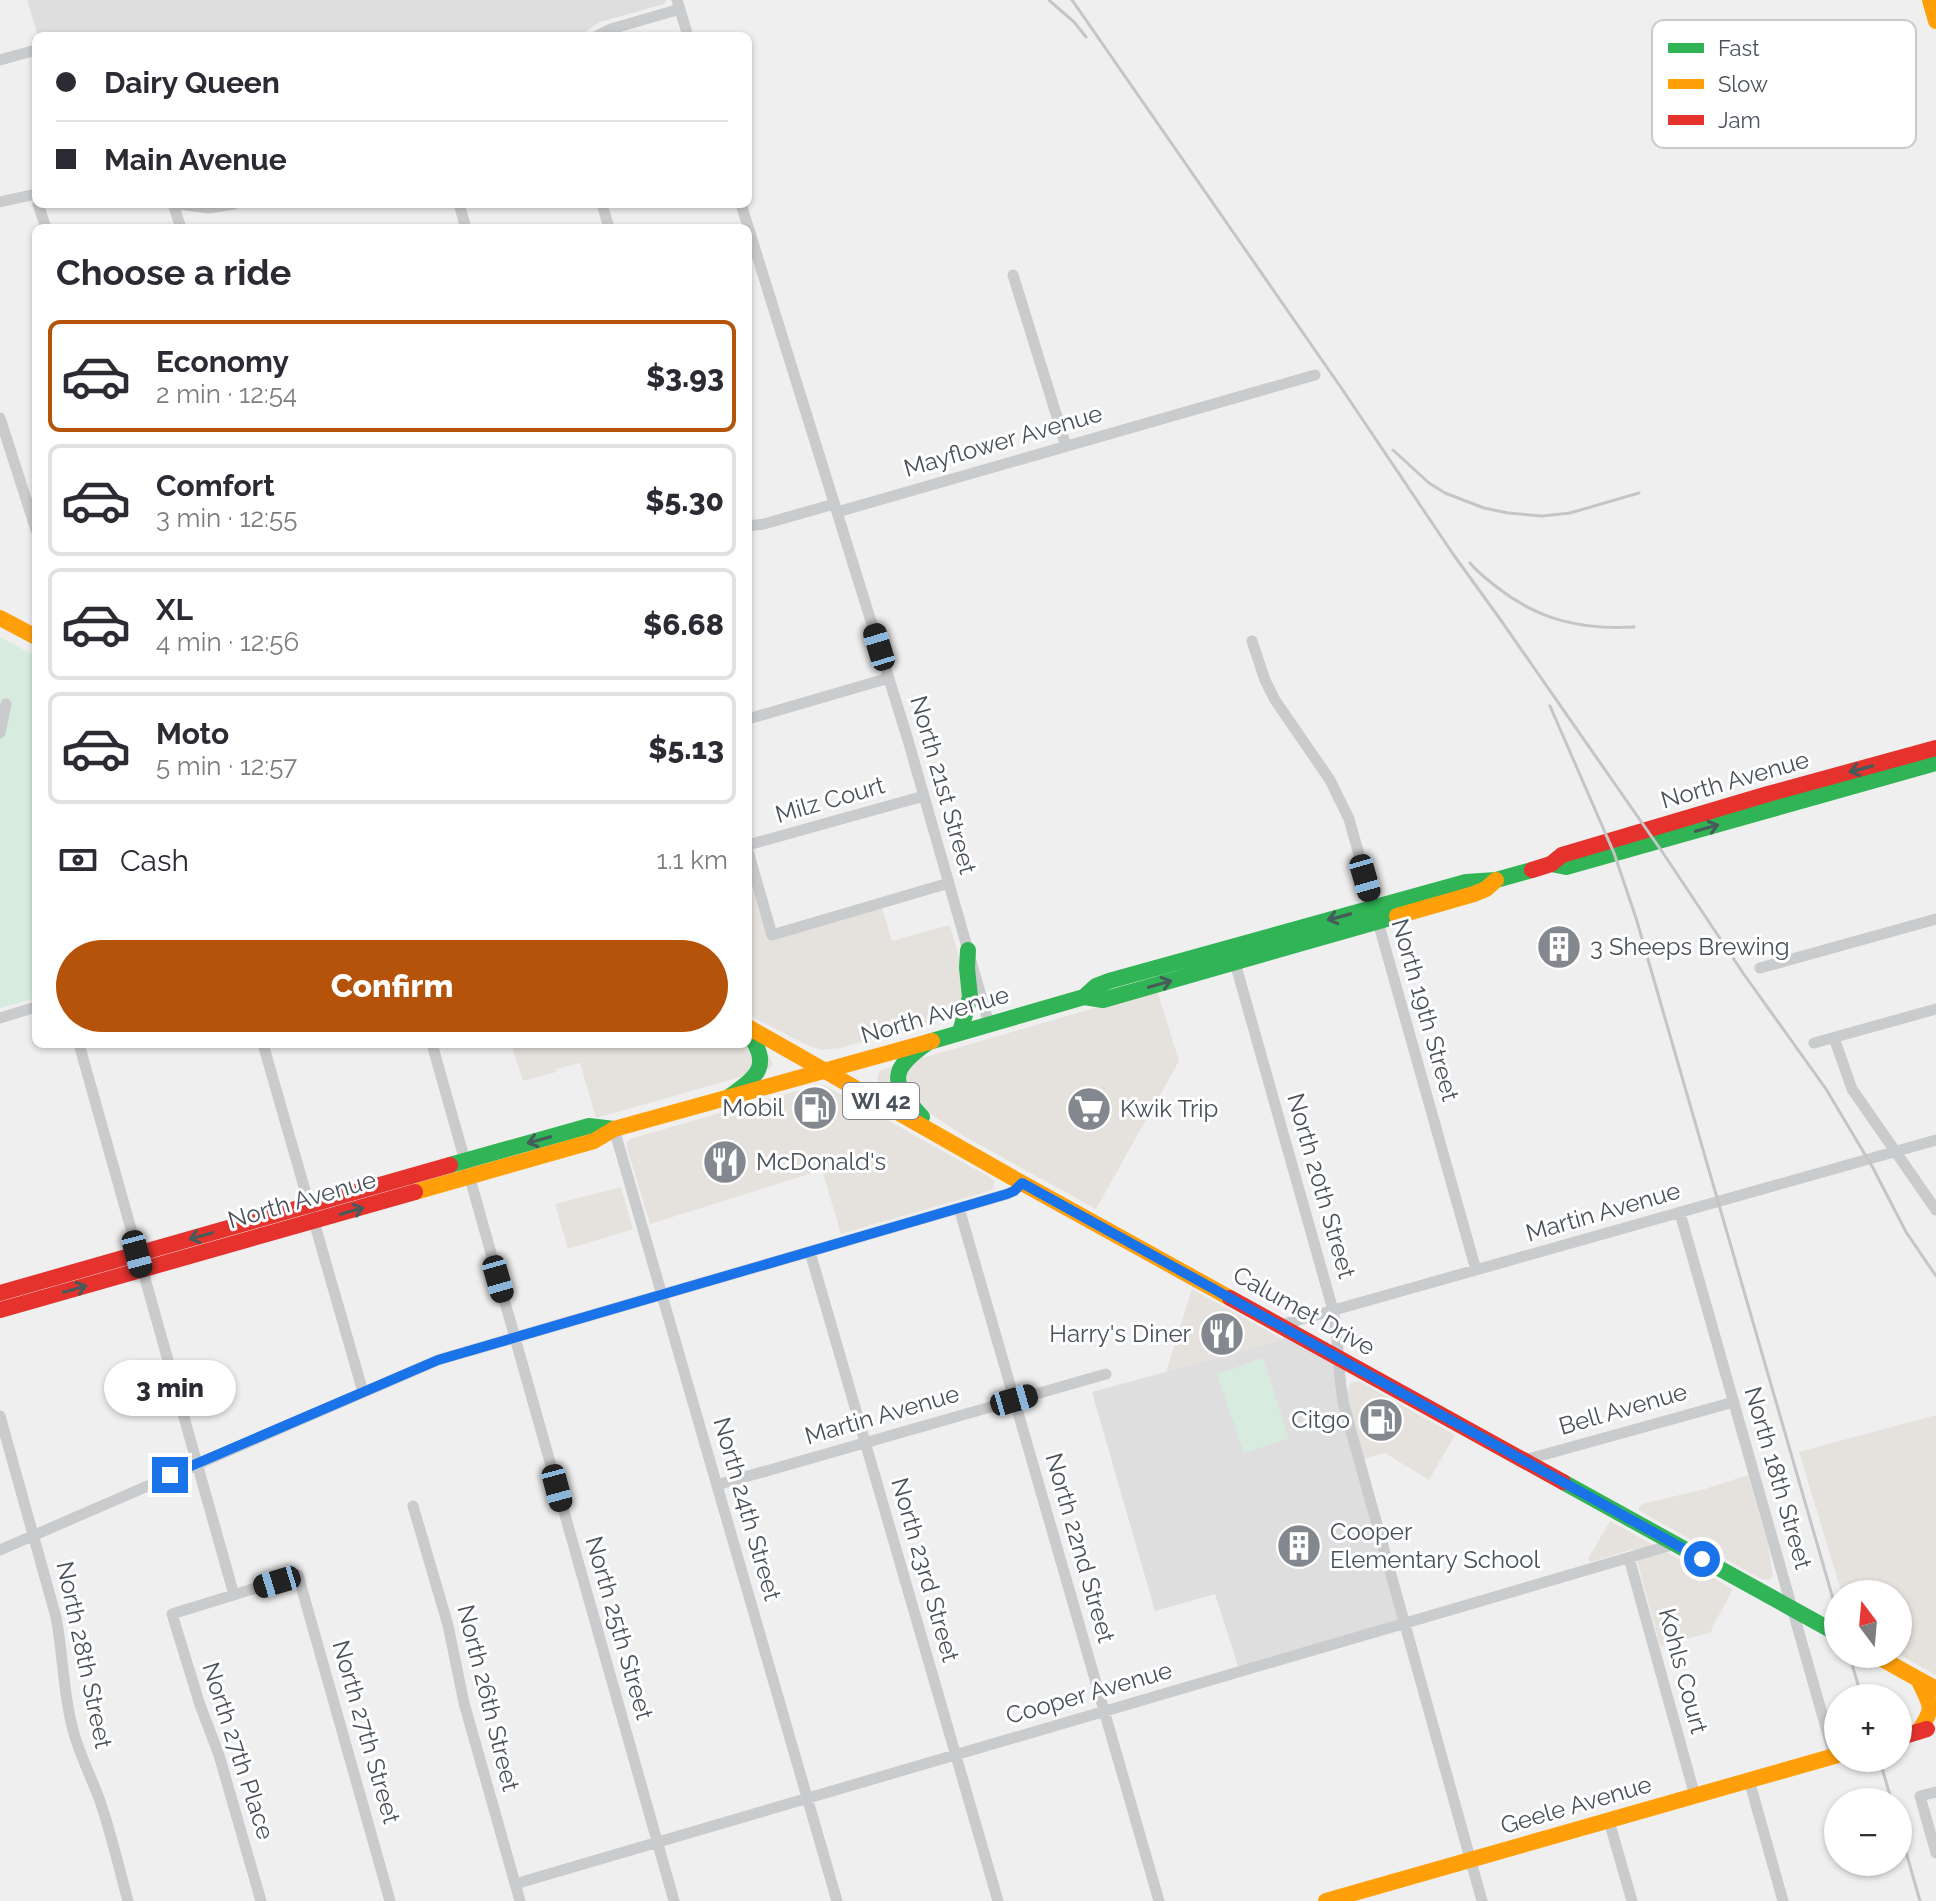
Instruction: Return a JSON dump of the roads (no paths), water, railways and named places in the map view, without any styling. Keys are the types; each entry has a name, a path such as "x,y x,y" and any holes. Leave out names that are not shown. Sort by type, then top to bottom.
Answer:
{"main road":[{"path":"1930,0 1936,21"},
{"path":"0,618 32,635"},
{"name":"North Avenue","path":"0,1293 139,1262 467,1170 594,1141 614,1129 1084,997 1102,984 1233,955 1376,915 1472,881 1496,880 1551,864 1562,855 1936,748"},
{"name":"North Avenue","path":"1551,864 1566,867 1936,763"},
{"path":"960,1032 970,997 968,950"},
{"name":"Calumet Drive","path":"752,1032 828,1071 1022,1183 1824,1626"},
{"path":"726,1099 751,1078 763,1061 752,1036"},
{"path":"929,1042 903,1062 897,1084 909,1104 934,1132"},
{"name":"North Avenue","path":"0,1310 139,1262"},
{"path":"1898,1668 1936,1689"},
{"path":"1918,1679 1932,1709 1918,1732"},
{"path":"1912,1734 1936,1726"},
{"name":"Geele Avenue","path":"1326,1901 1824,1758"}],"street":[{"path":"605,32 678,5 687,32"},
{"path":"0,60 32,51"},
{"path":"0,202 32,196"},
{"name":"North 21st Street","path":"752,239 889,678 989,1024"},
{"path":"1013,275 1066,446"},
{"name":"Mayflower Avenue","path":"752,526 836,508 1315,375"},
{"path":"0,418 32,518"},
{"name":"North 19th Street","path":"1252,641 1275,700 1317,759 1349,819 1476,1270"},
{"path":"752,718 889,678"},
{"path":"0,709 6,704 0,733"},
{"name":"Milz Court","path":"752,847 924,796"},
{"path":"752,862 772,935 949,883"},
{"path":"1760,968 1936,919"},
{"name":"North 20th Street","path":"1233,955 1333,1310 1339,1357 1338,1377 1344,1406 1482,1901"},
{"path":"0,1018 32,1008"},
{"path":"1814,1043 1936,1009"},
{"path":"1834,1038 1852,1089 1936,1210"},
{"path":"80,1048 234,1595"},
{"path":"264,1048 363,1392"},
{"name":"North 25th Street","path":"433,1048 674,1901"},
{"name":"North 24th Street","path":"614,1129 837,1901"},
{"name":"Martin Avenue","path":"1281,1325 1936,1140"},
{"path":"0,1550 438,1360 1007,1194 1022,1183"},
{"name":"North 22nd Street","path":"959,1208 1159,1901"},
{"name":"North 18th Street","path":"1680,1213 1824,1716"},
{"name":"North 23rd Street","path":"810,1252 998,1901"},
{"name":"Martin Avenue","path":"717,1485 1106,1374"},
{"name":"Bell Avenue","path":"1525,1460 1734,1402"},
{"name":"North 28th Street","path":"0,1416 56,1617 72,1726 100,1802 128,1901"},
{"name":"North 26th Street","path":"413,1506 448,1625 464,1703 520,1901"},
{"name":"Cooper Avenue","path":"515,1884 1676,1544"},
{"name":"Kohls Court","path":"1629,1558 1695,1796"},
{"name":"North 27th Street","path":"234,1595 298,1575 390,1901"},
{"name":"North 27th Place","path":"234,1595 172,1614 219,1755 261,1901"},
{"path":"1749,1780 1783,1901"},
{"path":"1936,1792 1920,1796 1936,1853"},
{"path":"1609,1821 1632,1901"}],"railway":[{"path":"1049,0 1086,37"},
{"path":"1072,0 1826,1089 1873,1168 1906,1232 1936,1276"},
{"path":"1393,450 1429,483 1445,493 1484,508 1508,513 1542,516 1570,513 1639,493"},
{"path":"1470,563 1513,599 1545,615 1597,627 1634,627"},
{"path":"1550,706 1614,853 1636,918 1828,1580"},
{"path":"1853,1668 1858,1684"},
{"path":"1883,1772 1888,1788"},
{"path":"1912,1873 1920,1901"}],"place":[{"name":"3 Sheeps Brewing","path":"1559,947"},
{"name":"Mobil","path":"815,1108"},
{"name":"Kwik Trip","path":"1089,1109"},
{"name":"McDonald's","path":"725,1162"},
{"name":"Harry's Diner","path":"1222,1334"},
{"name":"Citgo","path":"1381,1420"},
{"name":"Cooper Elementary School","path":"1299,1546"}]}
